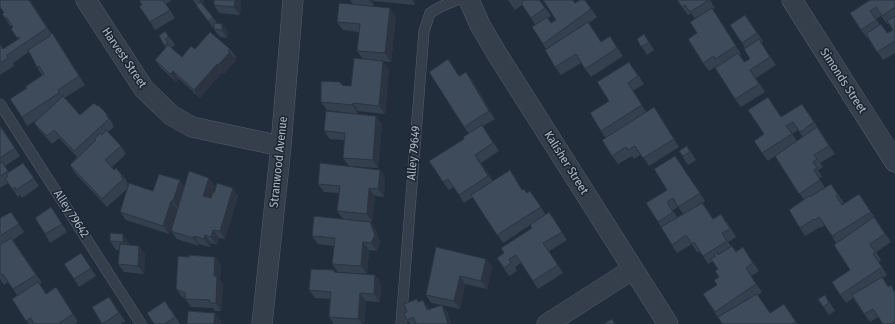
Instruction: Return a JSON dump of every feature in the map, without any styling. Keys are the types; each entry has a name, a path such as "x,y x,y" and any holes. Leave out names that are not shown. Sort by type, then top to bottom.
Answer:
{"street":[{"name":"Harvest Street","path":"86,0 144,89 171,114 192,126 281,146"},
{"name":"Stranwood Avenue","path":"262,324 281,146 293,0"},
{"name":"Kalisher Street","path":"469,0 480,24 497,54 668,324"},
{"name":"Simonds Street","path":"792,0 895,162"},
{"path":"547,324 633,269"}],"lane":[{"name":"Alley 79649","path":"401,324 424,31 430,13 457,0"},
{"name":"Alley 79642","path":"0,104 141,324"}],"building":[{"path":"0,0 29,0 47,28 7,55 8,58 0,63 0,44 3,49 20,38 17,38 11,29 13,27 2,14 4,13 0,7"},
{"path":"139,0 163,0 170,10 150,22 139,6 142,5"},
{"path":"214,0 235,0 234,7 214,5"},
{"path":"525,0 539,0 545,8 531,18 521,3"},
{"path":"543,0 573,0 575,3 580,0 585,0 591,9 543,44 532,27 547,17 551,23 556,20"},
{"path":"677,0 709,0 690,12 685,5 682,7"},
{"path":"870,0 895,0 895,7 882,16 876,7 870,11 876,20 861,30 850,13"},
{"path":"200,2 213,17 208,21 196,5"},
{"path":"339,3 390,8 385,53 357,51 360,24 337,22"},
{"path":"712,8 736,46 715,59 714,56 703,63 688,39 697,33 690,22"},
{"path":"745,15 757,33 742,43 730,25"},
{"path":"895,16 895,41 877,52 866,34 881,24 887,33 893,30 887,21"},
{"path":"588,22 601,42 610,36 617,48 585,69 576,54 555,67 545,50"},
{"path":"214,23 222,24 222,30 214,29"},
{"path":"165,31 169,37 165,39 168,43 164,45 159,36"},
{"path":"210,32 230,49 228,51 230,52 194,90 173,71 170,74 155,60 168,45 182,57 191,46 195,49"},
{"path":"52,33 79,76 58,90 59,93 22,117 10,99 27,88 25,87 44,74 39,66 37,67 28,50 50,36 49,35"},
{"path":"644,34 649,42 641,47 637,39"},
{"path":"759,39 770,57 750,70 759,84 735,99 715,68 738,53 744,62 750,59 744,49"},
{"path":"354,58 383,61 379,106 353,103 353,105 321,102 321,81 340,82 342,85 351,86"},
{"path":"448,59 459,76 466,72 489,111 464,127 429,72"},
{"path":"629,62 638,76 628,83 642,105 601,131 590,113 609,101 597,82"},
{"path":"63,96 80,115 94,103 107,114 106,115 109,119 74,151 54,130 47,136 34,123"},
{"path":"768,97 781,117 802,104 814,122 800,132 793,122 786,126 792,134 762,153 754,141 764,134 748,110"},
{"path":"654,107 674,139 643,158 635,146 628,150 626,147 612,156 602,140"},
{"path":"326,111 376,116 373,160 343,158 345,133 324,131"},
{"path":"482,125 493,143 475,155 488,176 459,195 448,179 443,182 429,161 464,139 463,137"},
{"path":"0,126 15,148 0,158"},
{"path":"817,127 829,146 814,155 817,159 813,162 817,168 814,170 820,180 799,194 775,156"},
{"path":"106,130 121,146 105,160 114,170 116,168 122,175 121,176 123,179 102,199 70,165 96,140 94,139 100,133 102,135"},
{"path":"687,146 690,152 683,156 679,151"},
{"path":"675,156 700,193 678,207 673,198 667,202 673,212 658,222 646,203 667,190 654,169"},
{"path":"2,162 8,171 0,176 0,163"},
{"path":"23,163 34,178 16,190 15,187 12,189 5,178 8,176 6,174"},
{"path":"320,163 380,170 378,189 369,188 367,214 337,211 340,186 318,184"},
{"path":"510,170 522,190 524,189 527,193 530,191 541,207 497,235 471,195"},
{"path":"189,171 209,178 203,196 211,198 217,183 233,188 220,231 213,230 211,237 205,235 204,239 194,236 193,238 171,231"},
{"path":"159,174 180,180 163,226 120,212 129,183 153,191"},
{"path":"831,184 842,205 859,194 871,212 832,236 819,217 800,228 789,210 809,196 810,197"},
{"path":"702,203 713,219 721,214 730,229 722,233 727,241 703,256 694,242 692,244 686,235 672,245 661,227"},
{"path":"51,207 62,224 45,234 35,218"},
{"path":"11,212 19,224 0,236 0,218"},
{"path":"549,212 562,232 543,243 558,265 533,281 516,255 509,259 511,263 504,268 497,258 504,253 501,248 532,228 530,225"},
{"path":"314,216 370,222 375,235 371,243 363,242 361,266 332,264 335,238 312,236"},
{"path":"874,217 885,234 870,244 875,252 873,254 882,267 840,295 832,282 850,270 834,245"},
{"path":"110,233 123,234 123,242 110,241"},
{"path":"11,238 36,275 13,289 3,274 0,275 0,245"},
{"path":"120,244 139,246 138,266 118,264"},
{"path":"732,246 736,252 743,247 753,263 746,268 756,284 715,312 703,294 717,285 714,280 719,277 715,271 718,269 711,259 716,256 714,254 717,252 718,255"},
{"path":"436,247 486,259 481,281 460,276 454,301 426,295"},
{"path":"81,253 91,268 74,279 64,264"},
{"path":"189,255 215,257 214,276 217,276 216,303 210,303 210,300 185,299 185,293 176,289 178,256 189,257"},
{"path":"311,269 375,275 374,294 360,293 358,319 329,317 331,292 309,290"},
{"path":"882,277 888,287 891,285 895,291 895,322 891,324 883,324 873,309 864,314 852,295"},
{"path":"38,282 46,294 56,287 73,314 58,324 34,324 31,318 26,321 12,299"},
{"path":"757,294 770,313 784,304 796,322 792,324 722,324 718,317"},
{"path":"825,295 829,303 823,307 818,299"},
{"path":"109,297 119,313 102,324 92,307"},
{"path":"417,299 418,302 423,300 427,310 442,305 448,324 416,324 413,317 407,320 404,313 407,312 404,304"},
{"path":"165,301 175,317 165,324 154,324 147,313"},
{"path":"188,311 215,313 214,324 187,324"},
{"path":"612,319 615,324 603,324"}]}
